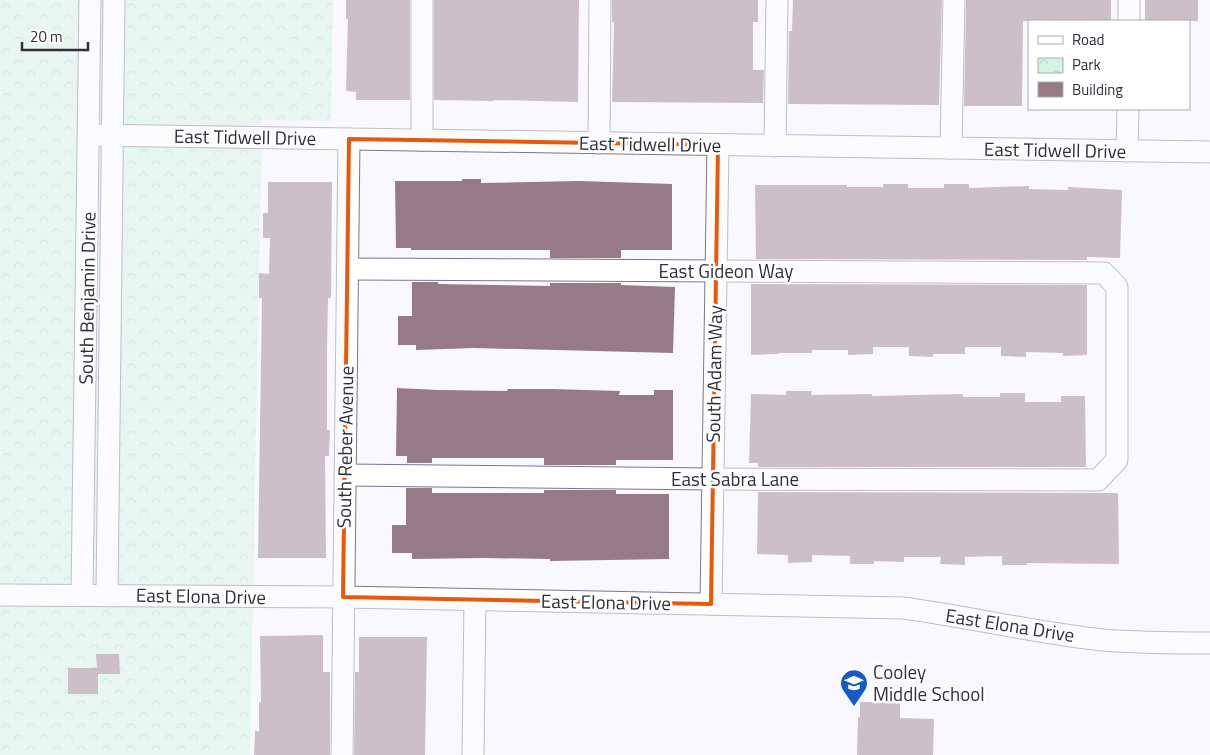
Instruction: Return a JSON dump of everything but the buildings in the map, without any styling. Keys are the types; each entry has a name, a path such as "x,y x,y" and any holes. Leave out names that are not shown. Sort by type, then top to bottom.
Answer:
{"street":[{"name":"South Benjamin Drive","path":"82,596 90,0"},
{"name":"South Benjamin Drive","path":"107,595 114,135 114,0"},
{"path":"422,0 422,140"},
{"path":"599,143 600,0"},
{"path":"775,146 777,0"},
{"path":"951,148 954,0"},
{"path":"1129,0 1129,20"},
{"path":"1127,151 1128,110"},
{"name":"East Tidwell Drive","path":"89,135 1210,152"},
{"name":"South Reber Avenue","path":"342,755 349,139"},
{"name":"South Adam Way","path":"711,604 718,145"},
{"name":"East Gideon Way","path":"348,269 1104,273 1117,287 1117,460"},
{"name":"East Sabra Lane","path":"345,475 713,479 1098,480 1117,460"},
{"name":"East Elona Drive","path":"0,595 343,597 903,608 1042,632 1104,640 1210,643"},
{"path":"473,755 475,600"}],"highlighted area":[{"path":"349,139 718,145 711,604 343,597"}],"green space":[{"path":"0,0 333,0 331,121 262,120 250,755 0,755"}],"place":[{"name":"Cooley Middle School","path":"854,707"}]}
